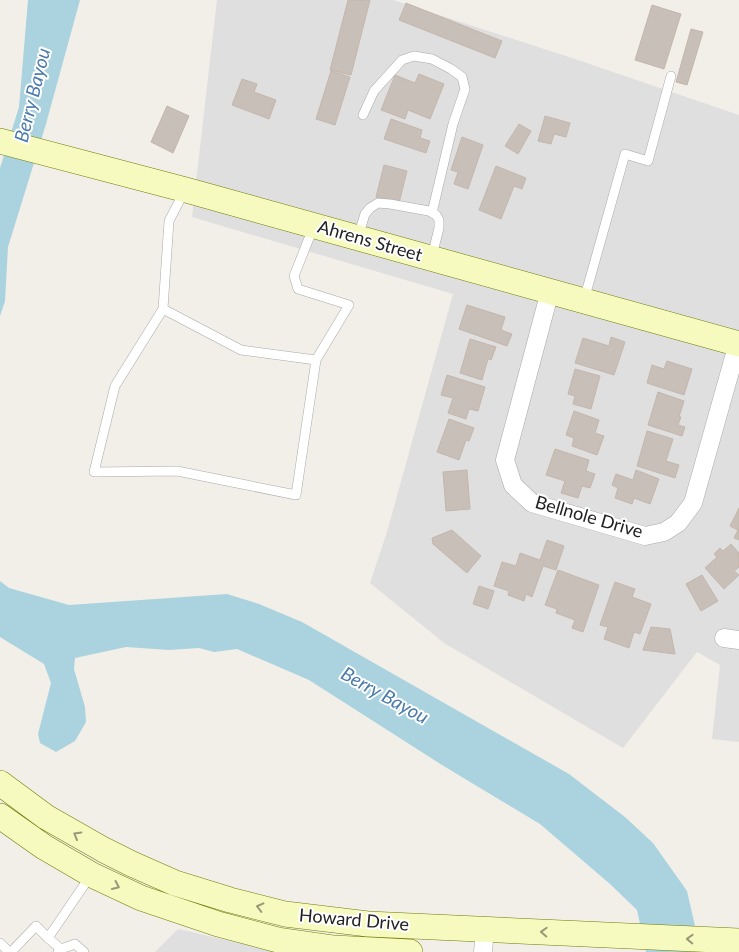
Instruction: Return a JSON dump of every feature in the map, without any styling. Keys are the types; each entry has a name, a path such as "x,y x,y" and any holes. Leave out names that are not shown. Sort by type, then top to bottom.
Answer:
{"main road":[{"name":"Ahrens Street","path":"0,142 186,190 739,343"},
{"name":"Howard Drive","path":"0,783 46,817 132,864 175,883 285,914 484,940 592,935 739,941"},
{"name":"Howard Drive","path":"0,816 44,847 92,875 141,898 276,946 410,952"},
{"path":"92,875 104,850"}],"street":[{"name":"Bellnole Drive","path":"550,291 505,460 513,485 532,503 645,536 664,532 678,523 693,503 739,343"},
{"path":"276,946 285,914"}],"lane":[{"path":"362,115 374,91 402,60 414,56 432,59 450,68 462,77 465,89 454,124 432,213"},
{"path":"584,300 625,154 648,161 671,76"},
{"path":"186,190 169,221 163,309 115,386 94,472 177,470 296,496 316,360 349,305 298,289 294,276 314,225"},
{"path":"358,237 365,214 378,203 429,211 440,220 432,258"},
{"path":"163,309 241,350 316,360"},
{"path":"48,938 92,875"},
{"path":"0,943 16,950 36,926 60,951 75,944 84,952"}],"shaded area":[{"path":"217,0 393,0 739,115 739,742 712,739 720,665 697,652 623,748 444,643 370,583 387,532 453,294 192,217"},
{"path":"178,929 278,952 155,952"}],"water":[{"name":"Berry Bayou","path":"28,0 80,0 46,124 8,247 5,301 0,316 0,168 19,107"},
{"name":"Berry Bayou","path":"0,581 9,588 69,605 227,594 259,604 302,622 569,774 625,817 653,843 687,891 701,952 646,952 637,910 610,884 540,824 442,765 309,680 237,649 214,652 199,648 169,650 126,647 75,658 74,669 85,707 86,722 75,741 56,752 40,743 38,734 51,683 44,664 0,637"}],"building":[{"path":"348,0 370,0 351,75 330,70"},
{"path":"406,3 502,41 495,58 399,20"},
{"path":"652,5 681,14 664,69 635,60"},
{"path":"691,29 703,32 687,85 676,82"},
{"path":"331,71 350,77 335,125 316,119"},
{"path":"419,74 444,84 430,119 408,110 405,119 381,110 395,75 415,83"},
{"path":"242,79 257,84 254,92 276,100 269,119 232,105"},
{"path":"167,106 189,116 173,153 151,142"},
{"path":"545,116 570,123 566,137 554,134 551,144 538,141"},
{"path":"391,119 422,130 420,138 430,141 426,153 384,139"},
{"path":"519,124 531,131 518,154 505,146"},
{"path":"462,137 483,145 468,189 454,184 458,172 451,170"},
{"path":"384,165 407,171 399,203 376,197"},
{"path":"496,166 526,178 522,189 514,186 501,219 479,210"},
{"path":"467,305 505,317 501,330 512,334 507,346 459,329"},
{"path":"611,337 625,342 614,375 575,363 583,338 609,346"},
{"path":"470,339 496,347 491,360 488,359 482,380 460,373"},
{"path":"667,361 692,369 684,395 647,383 652,365 664,369"},
{"path":"575,369 600,376 591,409 573,404 575,396 568,394"},
{"path":"447,375 485,387 478,411 469,409 466,419 448,413 453,398 441,395"},
{"path":"658,392 684,401 678,425 685,427 682,436 648,425"},
{"path":"574,411 599,420 595,433 604,436 597,455 572,446 574,438 566,435"},
{"path":"449,419 474,428 469,441 466,440 459,460 437,452"},
{"path":"647,431 673,439 666,461 679,465 675,478 637,466"},
{"path":"555,449 589,460 586,471 595,474 590,488 582,486 578,498 561,493 565,481 546,475"},
{"path":"467,470 470,509 446,511 443,472"},
{"path":"636,470 659,479 650,504 634,498 632,504 615,498 618,488 612,485 616,474 633,480"},
{"path":"739,508 739,540 734,538 738,530 730,526"},
{"path":"452,530 481,556 467,573 433,544 432,538"},
{"path":"547,540 564,546 556,570 543,566 532,597 526,594 524,601 508,595 509,591 494,586 502,562 516,566 520,553 540,560"},
{"path":"731,544 739,553 739,567 734,571 739,575 724,589 705,568 717,557 714,554 720,548 723,551"},
{"path":"558,570 599,585 583,632 572,628 575,620 556,613 557,609 545,605"},
{"path":"702,575 718,601 701,611 686,584"},
{"path":"615,582 635,589 632,597 651,604 640,634 634,632 629,648 604,639 608,627 600,625"},
{"path":"479,586 494,591 488,609 473,604"},
{"path":"651,627 670,629 675,654 643,650"}]}
